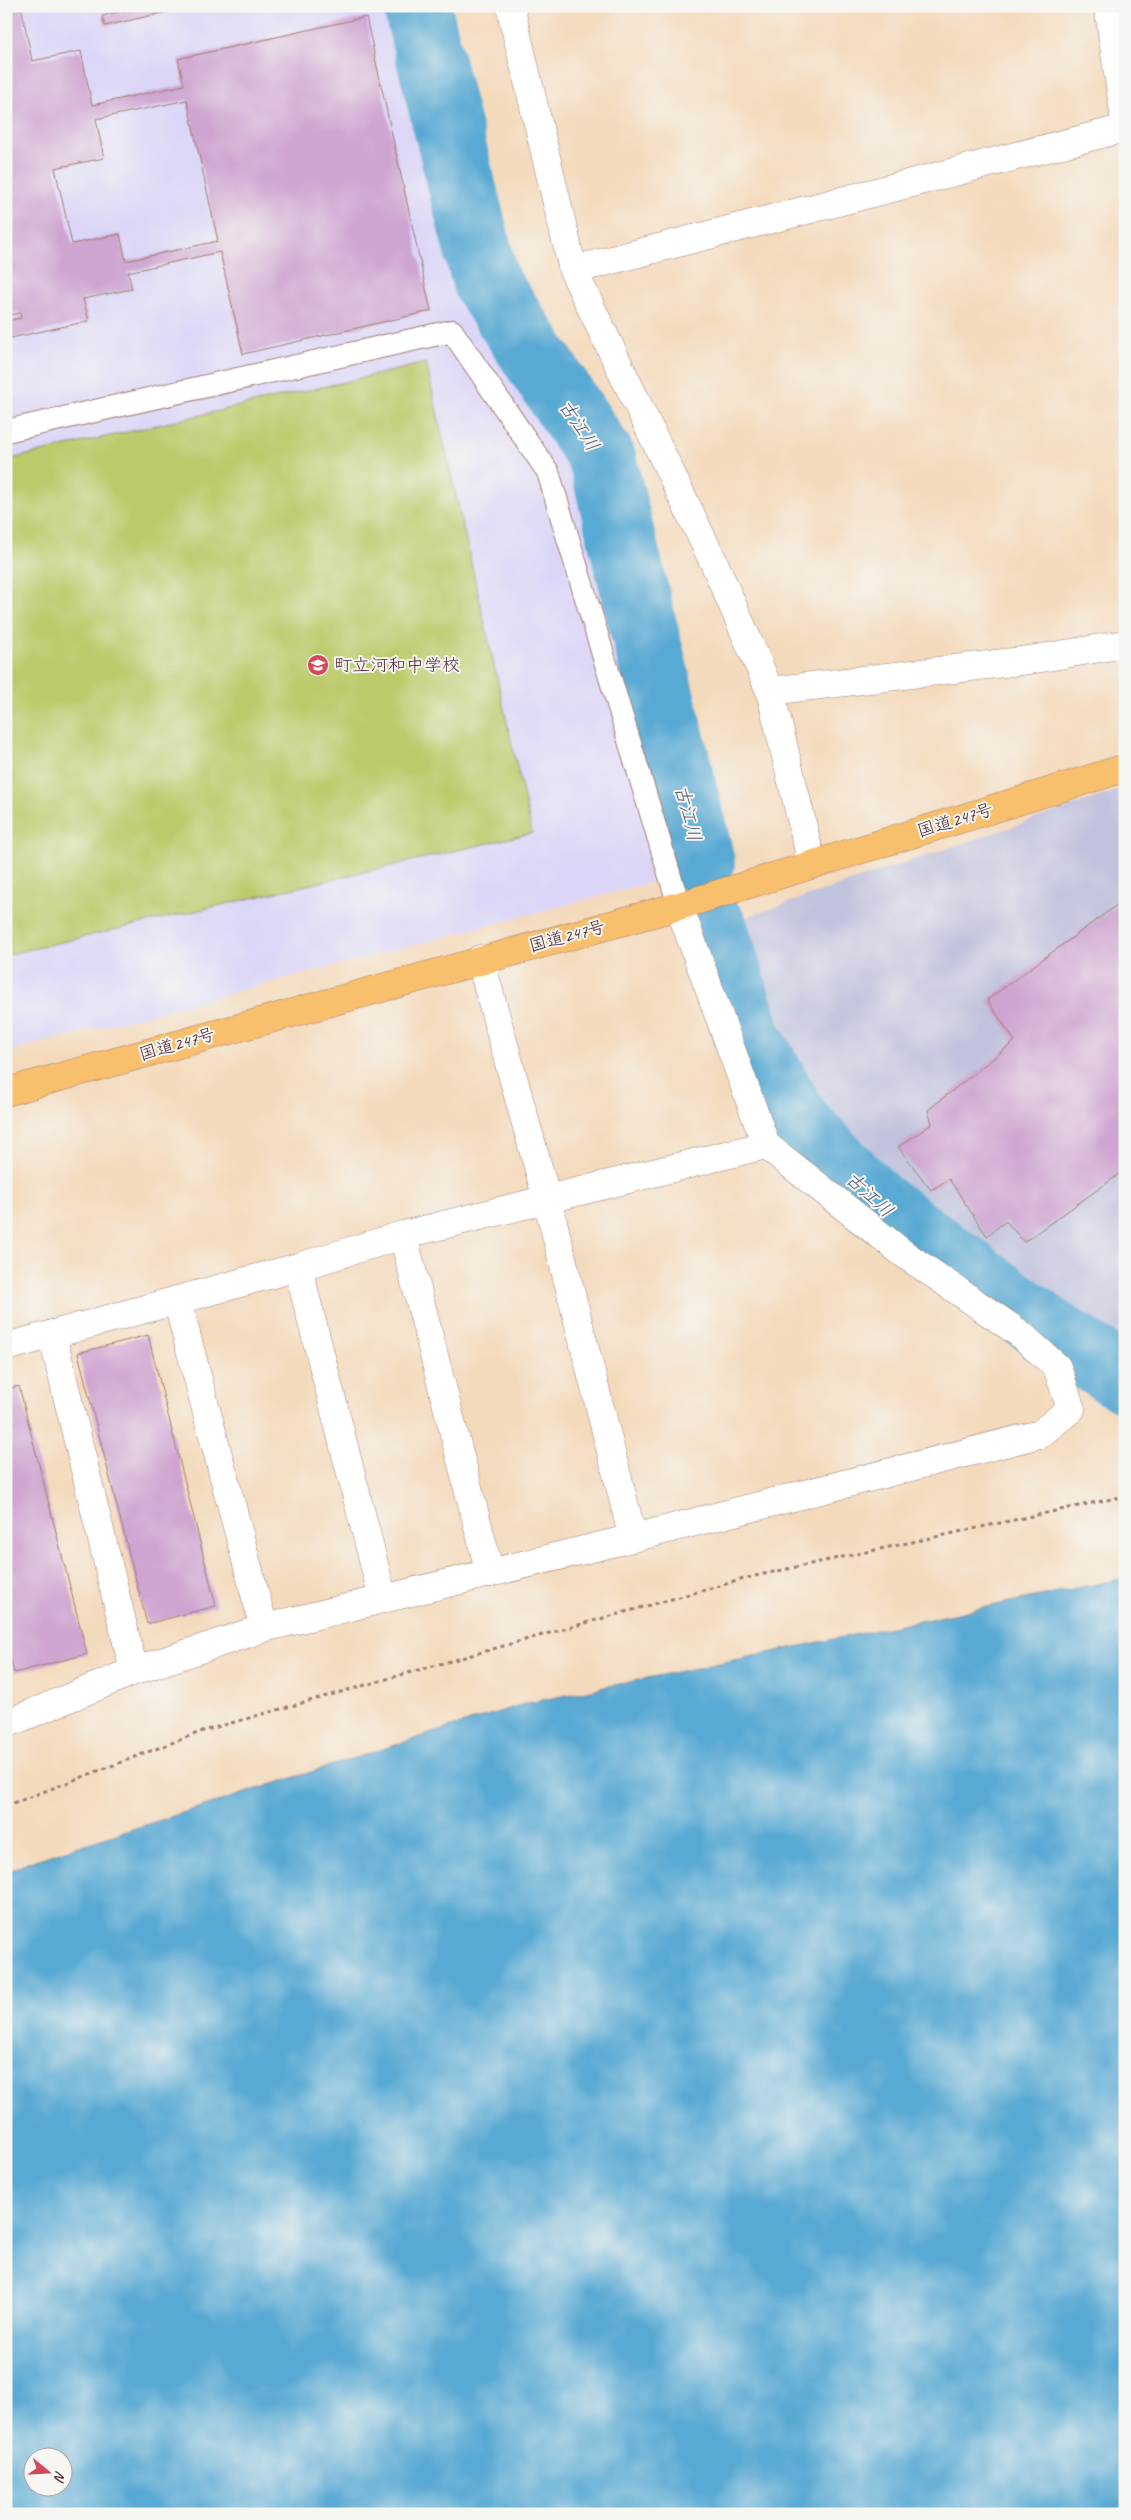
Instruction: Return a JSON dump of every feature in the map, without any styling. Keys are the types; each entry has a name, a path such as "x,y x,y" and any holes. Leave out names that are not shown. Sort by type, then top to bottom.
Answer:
{"highway":[{"name":"国道247号","path":"6,1092 480,959 678,906 1125,768"}],"street":[{"path":"510,6 573,270 715,565 770,691 812,864"},
{"path":"1108,6 1125,120"},
{"path":"573,270 1125,128"},
{"path":"770,691 1029,660 1125,644"},
{"path":"6,1724 134,1671 264,1628 633,1538 1040,1434 1071,1409 1057,1367 1019,1333 904,1254 766,1145 678,906"},
{"path":"480,959 547,1199 633,1538"},
{"path":"6,1347 298,1267 403,1235 766,1145"},
{"path":"403,1235 490,1573"},
{"path":"298,1267 383,1599"},
{"path":"177,1300 264,1628"},
{"path":"52,1334 134,1671"}],"lane":[{"path":"6,431 452,331 548,472 678,906"}],"path":[{"path":"6,1806 203,1731 601,1618 755,1576 1125,1496"}],"shaded area":[{"name":"町立河和中学校","path":"6,6 388,6 464,303 569,458 691,872 6,1052"},
{"path":"1125,788 1125,1351 889,1191 819,1117 768,1031 741,919"}],"green space":[{"path":"426,363 532,833 6,955 6,460"}],"water":[{"path":"1125,1578 1125,2514 6,2514 6,1872 32,1861 524,1704"}],"building":[{"path":"6,6 21,6 32,61 81,51 92,105 184,85 178,59 366,17 431,311 243,354 220,252 128,272 132,289 83,299 89,321 6,339 6,321 21,318 20,313 6,316","holes":["187,100 218,241 126,261 120,234 72,244 55,168 104,158 96,119"]},
{"path":"144,6 170,6 171,11 105,26 102,16"},
{"path":"1125,899 1125,1170 1024,1242 1006,1221 987,1236 949,1179 931,1190 898,1147 932,1124 928,1110 1015,1041 987,1000"},
{"path":"148,1335 216,1606 147,1624 78,1353"},
{"path":"19,1386 87,1654 14,1673 6,1640 6,1389"}],"waterway":[{"name":"古江川","path":"417,6 486,282 602,458 701,862"},
{"name":"古江川","path":"714,928 748,1037 797,1123 876,1204 1049,1331 1125,1379"}],"place":[{"name":"町立河和中学校","path":"318,665"}]}
